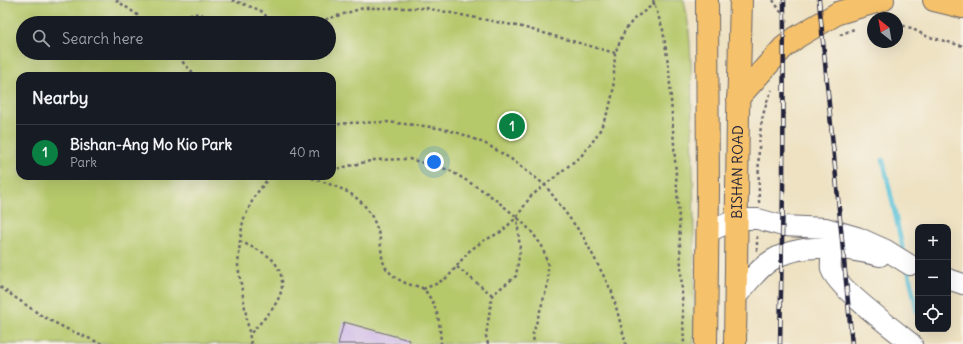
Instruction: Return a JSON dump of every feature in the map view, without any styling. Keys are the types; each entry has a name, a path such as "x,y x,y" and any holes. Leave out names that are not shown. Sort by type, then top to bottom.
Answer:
{"main road":[{"path":"693,0 706,26"},
{"name":"BISHAN ROAD","path":"706,344 708,232 707,0"},
{"name":"BISHAN ROAD","path":"735,344 735,298 748,219 738,98 741,0"},
{"path":"738,98 783,48 797,37 838,13 883,0"},
{"path":"934,0 963,7"}],"lane":[{"path":"708,232 748,219 783,226 826,228 857,237 885,253 914,266"},
{"path":"735,298 755,275 770,261 790,252 811,248 832,248 885,253"},
{"path":"832,248 831,269 834,277 855,297 912,344"},
{"path":"951,280 963,284"}],"path":[{"path":"116,0 139,16"},
{"path":"232,0 260,10 266,16"},
{"path":"317,180 346,190 360,200 369,212 380,237 383,260 386,268 399,280 407,284 423,288 436,284 448,277 468,252 483,241 501,232 517,217 530,197 582,155 593,141 600,130 609,109 613,92 615,53 625,30 634,19 654,2 663,30 669,70 684,344"},
{"path":"336,16 363,8 426,8 522,27 615,53"},
{"path":"185,16 192,14 202,14 207,16"},
{"path":"903,26 926,36 963,46"},
{"path":"835,38 860,27"},
{"path":"181,60 192,72"},
{"path":"748,219 760,129 766,102 774,86"},
{"path":"336,124 386,122 424,126 462,134 488,145 511,159 545,185 583,236 612,292 626,344"},
{"path":"336,169 374,160 409,159 449,170 487,193 517,217 531,231 542,246 548,265 548,284 533,334 534,344"},
{"path":"251,344 238,266 240,241 243,221 254,198 267,180"},
{"path":"488,344 486,336 492,295 516,276 520,250 517,217"},
{"path":"240,241 268,256 276,263 282,283 281,294 276,303 250,334"},
{"path":"457,267 492,295"},
{"path":"0,287 42,316 66,329 102,344"},
{"path":"423,288 434,302 439,319 441,344"}],"green space":[{"path":"0,0 684,0 689,30 691,62 694,344 0,344"}],"building":[{"path":"344,322 409,340 409,344 338,344"}],"waterway":[{"path":"883,160 904,254"},
{"path":"908,269 915,302"}],"railway":[{"path":"780,344 784,0"},
{"path":"819,0 852,344"}],"place":[{"name":"Bishan-Ang Mo Kio Park","path":"512,126"}]}
